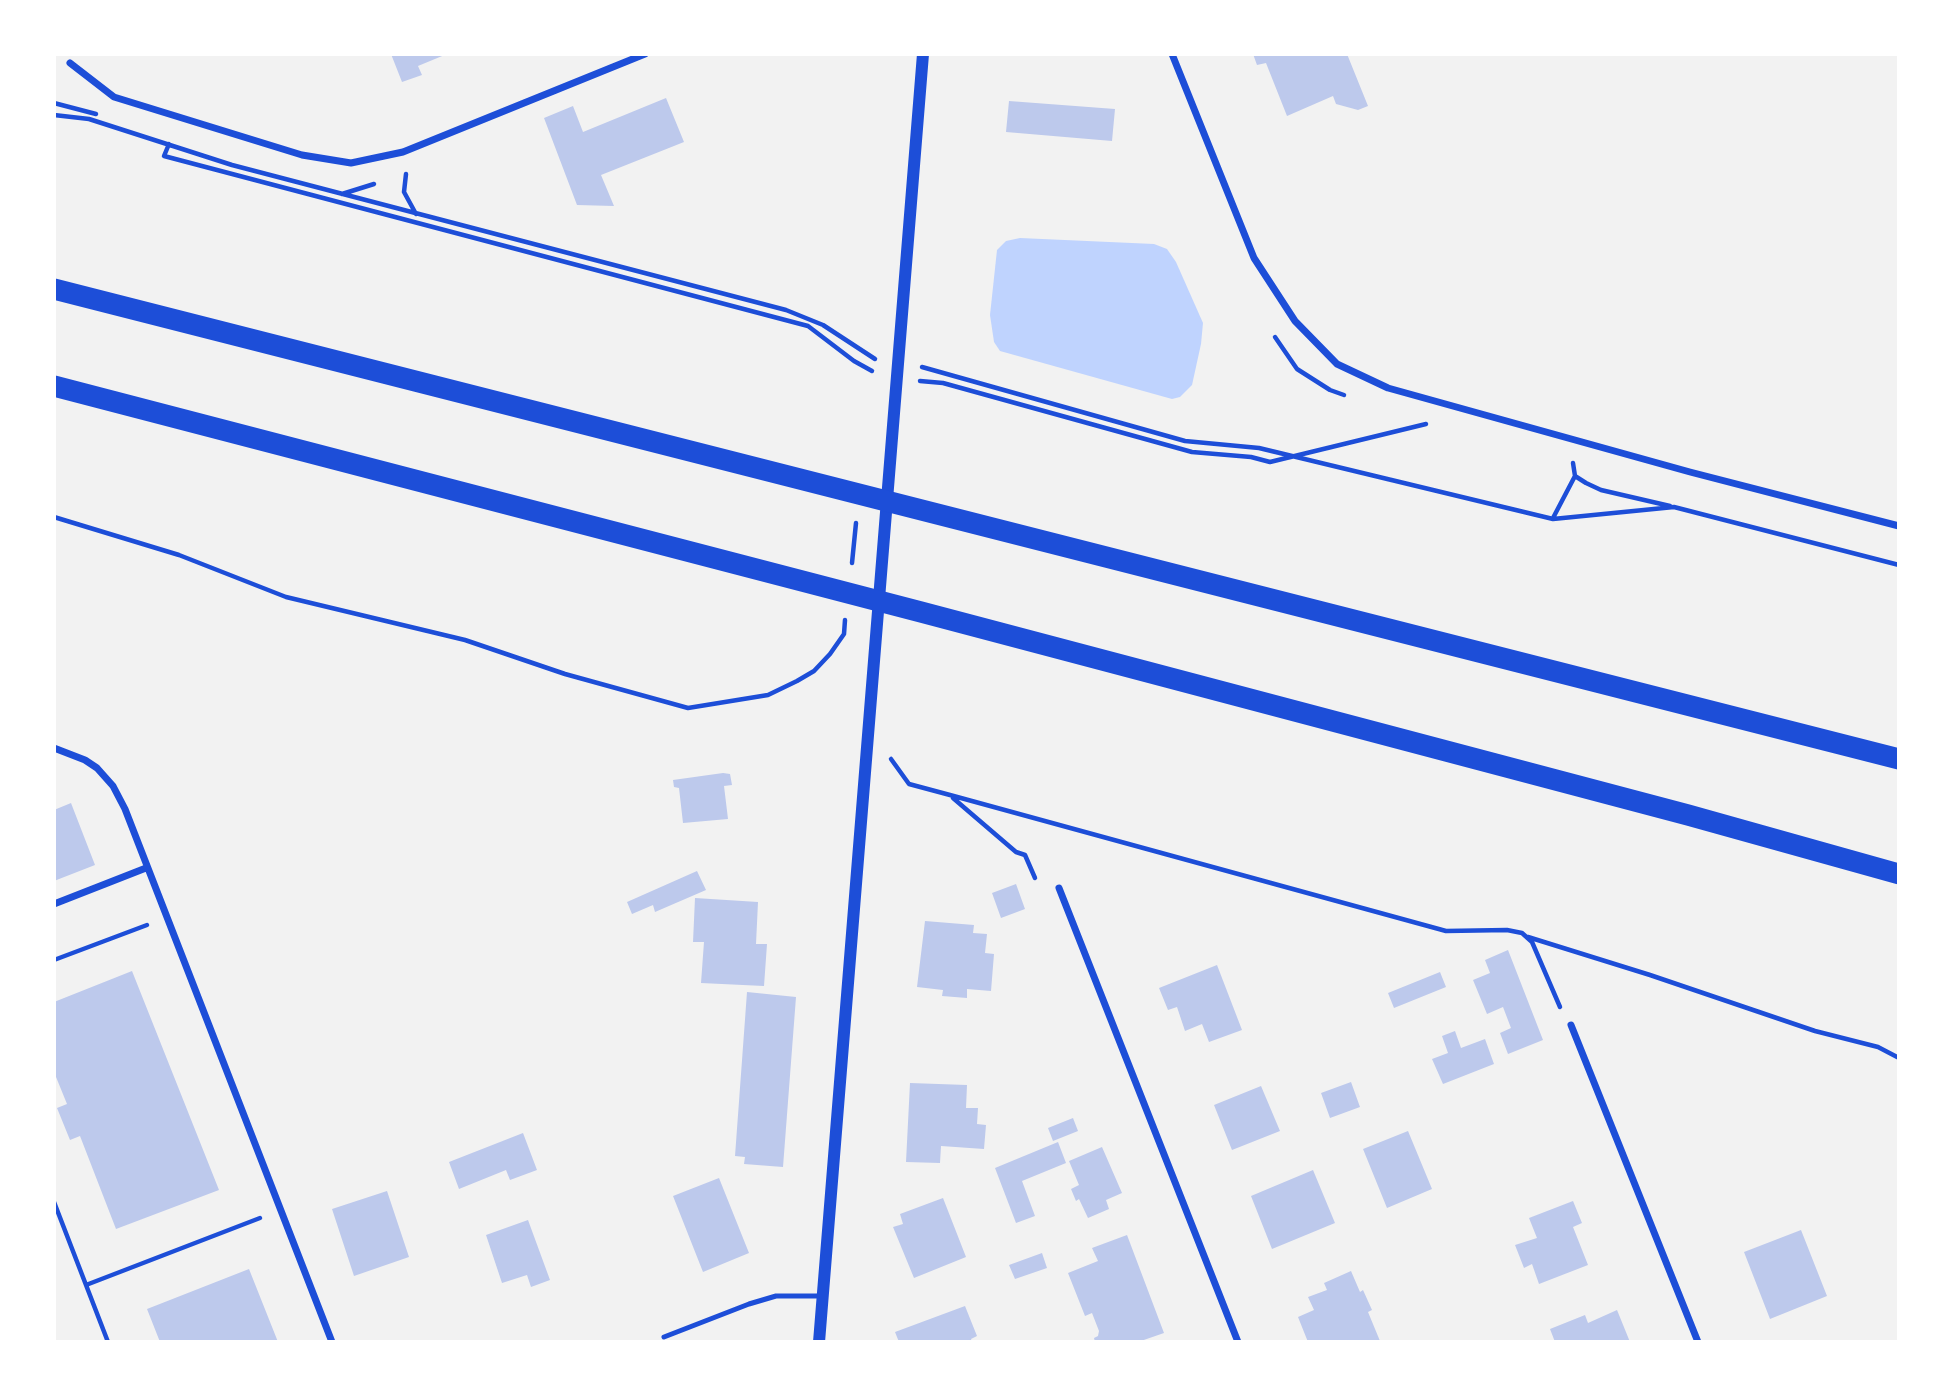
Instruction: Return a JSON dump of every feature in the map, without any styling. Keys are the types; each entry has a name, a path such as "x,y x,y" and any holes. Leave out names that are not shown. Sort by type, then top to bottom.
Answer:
{"highway":[{"path":"54,289 1899,759"},
{"path":"54,386 921,612 1899,874"}],"street":[{"path":"71,63 114,97 302,155 351,163 403,152 645,54"},
{"path":"819,1342 923,54"},
{"path":"1172,54 1254,258 1295,321 1337,364 1388,388 1899,526"},
{"path":"54,748 85,760 106,776 125,809 332,1342"},
{"path":"54,904 146,868"},
{"path":"1059,888 1238,1342"},
{"path":"1571,1025 1698,1342"}],"lane":[{"path":"664,1337 776,1296 823,1296"}],"path":[{"path":"54,103 107,117"},
{"path":"54,115 89,119 232,165 786,310 823,325 874,359"},
{"path":"173,135 164,156 808,326 873,372"},
{"path":"408,170 404,179 404,192 416,215"},
{"path":"918,366 1185,441 1259,448 1553,519 1674,507"},
{"path":"917,380 943,383 1192,452 1251,457 1270,462 1426,424"},
{"path":"1553,519 1575,475 1572,458 1579,441"},
{"path":"1575,475 1601,490 1899,565"},
{"path":"851,568 857,516"},
{"path":"54,517 179,555 286,597 465,640 565,674 688,708 768,695 814,671 844,634 846,608"},
{"path":"887,753 909,784 1446,931 1507,930 1522,933 1815,1031 1878,1047 1899,1058"},
{"path":"950,795 1016,852 1025,855 1035,878"},
{"path":"54,960 146,923"},
{"path":"1528,937 1554,997 1571,1025"},
{"path":"54,1202 108,1342"},
{"path":"86,1285 260,1218"}],"water":[{"path":"1020,238 1154,244 1167,249 1176,262 1203,323 1192,385 1180,397 1172,399 1000,351 994,342 990,315 997,250 1006,241"}],"building":[{"path":"391,54 447,54 418,66 422,75 402,82"},
{"path":"1253,54 1347,54 1368,106 1358,110 1336,104 1333,96 1287,116 1266,63 1257,65"},
{"path":"666,98 684,142 601,175 614,206 577,205 544,118 573,106 583,132"},
{"path":"1009,101 1115,109 1112,141 1006,132"},
{"path":"730,774 732,785 724,786 728,819 683,823 679,788 674,787 673,780"},
{"path":"71,803 95,865 54,881 54,810"},
{"path":"697,871 706,890 655,912 653,905 632,914 627,902"},
{"path":"1016,884 1025,909 1001,918 992,893"},
{"path":"695,898 758,902 756,944 767,944 764,986 701,983 704,942 693,942"},
{"path":"925,921 974,925 973,933 987,934 985,953 994,954 991,991 967,989 967,998 942,996 943,990 917,987"},
{"path":"1508,950 1543,1040 1508,1054 1500,1033 1511,1028 1503,1007 1487,1014 1473,980 1490,973 1485,960"},
{"path":"1217,965 1242,1030 1209,1042 1202,1024 1185,1031 1177,1007 1168,1010 1159,988"},
{"path":"132,971 219,1190 116,1229 80,1136 70,1140 57,1108 67,1104 54,1072 54,1002"},
{"path":"1440,972 1446,987 1394,1008 1388,993"},
{"path":"747,992 796,997 783,1167 744,1164 745,1157 735,1156"},
{"path":"1455,1031 1461,1048 1485,1039 1494,1064 1443,1084 1432,1059 1448,1053 1442,1036"},
{"path":"1351,1082 1360,1107 1330,1118 1321,1093"},
{"path":"910,1083 967,1085 966,1108 978,1108 977,1124 986,1125 984,1149 941,1146 940,1163 906,1162"},
{"path":"1261,1086 1280,1131 1232,1150 1214,1105"},
{"path":"1073,1118 1078,1131 1053,1141 1048,1128"},
{"path":"1408,1131 1432,1189 1387,1208 1363,1149"},
{"path":"523,1133 537,1170 510,1180 506,1170 459,1189 449,1162"},
{"path":"1058,1142 1066,1163 1022,1181 1035,1216 1016,1223 995,1168"},
{"path":"1102,1147 1122,1193 1106,1200 1109,1209 1088,1218 1071,1189 1079,1185 1069,1161"},
{"path":"1313,1170 1335,1223 1272,1249 1251,1196"},
{"path":"719,1178 749,1253 703,1272 673,1196"},
{"path":"387,1191 409,1257 354,1276 332,1209"},
{"path":"943,1198 966,1257 914,1278 893,1227 903,1224 900,1214"},
{"path":"1573,1201 1582,1223 1573,1227 1588,1265 1539,1284 1532,1264 1524,1268 1515,1245 1537,1238 1529,1218"},
{"path":"528,1220 550,1280 531,1287 527,1275 502,1283 486,1235"},
{"path":"1801,1230 1827,1296 1770,1319 1744,1252"},
{"path":"1127,1235 1164,1333 1138,1342 1095,1342 1094,1338 1099,1331 1092,1313 1085,1316 1068,1273 1098,1261 1092,1248"},
{"path":"1042,1253 1047,1268 1015,1279 1009,1265"},
{"path":"249,1269 278,1342 160,1342 147,1309"},
{"path":"1351,1271 1372,1310 1368,1312 1380,1341 1308,1342 1298,1317 1314,1310 1308,1297 1327,1290 1324,1283"},
{"path":"965,1306 977,1336 971,1339 972,1342 899,1342 895,1332"},
{"path":"1617,1310 1630,1342 1555,1342 1550,1329 1585,1315 1588,1323"}]}
